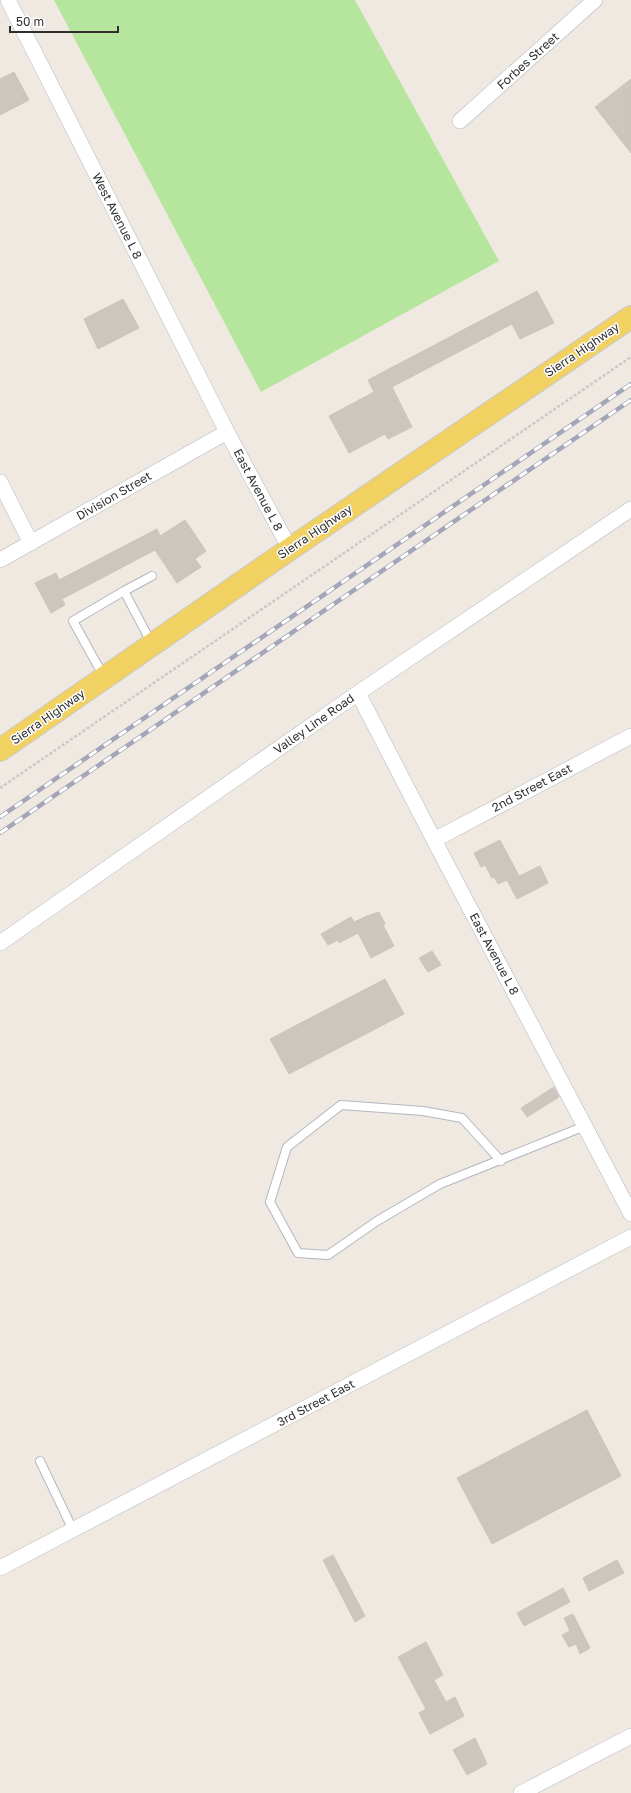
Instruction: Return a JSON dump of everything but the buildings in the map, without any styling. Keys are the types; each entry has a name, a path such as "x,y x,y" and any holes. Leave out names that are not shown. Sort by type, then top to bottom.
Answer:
{"main road":[{"name":"Sierra Highway","path":"0,750 290,549 631,317"}],"street":[{"name":"West Avenue L 8","path":"8,0 227,432"},
{"name":"Forbes Street","path":"460,121 595,0"},
{"name":"Division Street","path":"0,560 227,432"},
{"name":"East Avenue L 8","path":"227,432 290,549"},
{"path":"0,482 31,543"},
{"name":"Valley Line Road","path":"0,944 358,693 631,509"},
{"name":"East Avenue L 8","path":"358,693 631,1214"},
{"name":"2nd Street East","path":"434,840 631,736"},
{"name":"3rd Street East","path":"0,1568 631,1237"},
{"path":"521,1793 631,1736"}],"lane":[{"path":"105,678 73,621 152,576"},
{"path":"124,591 152,644"},
{"path":"502,1161 462,1118 422,1111 341,1105 287,1147 270,1202 298,1253 328,1255 377,1221 440,1184 502,1161 584,1126"},
{"path":"40,1461 73,1530"}],"path":[{"path":"0,788 631,357"}],"green space":[{"path":"54,0 355,0 499,261 261,392"}],"railway":[{"path":"0,817 631,384"},
{"path":"0,833 631,400"}]}
